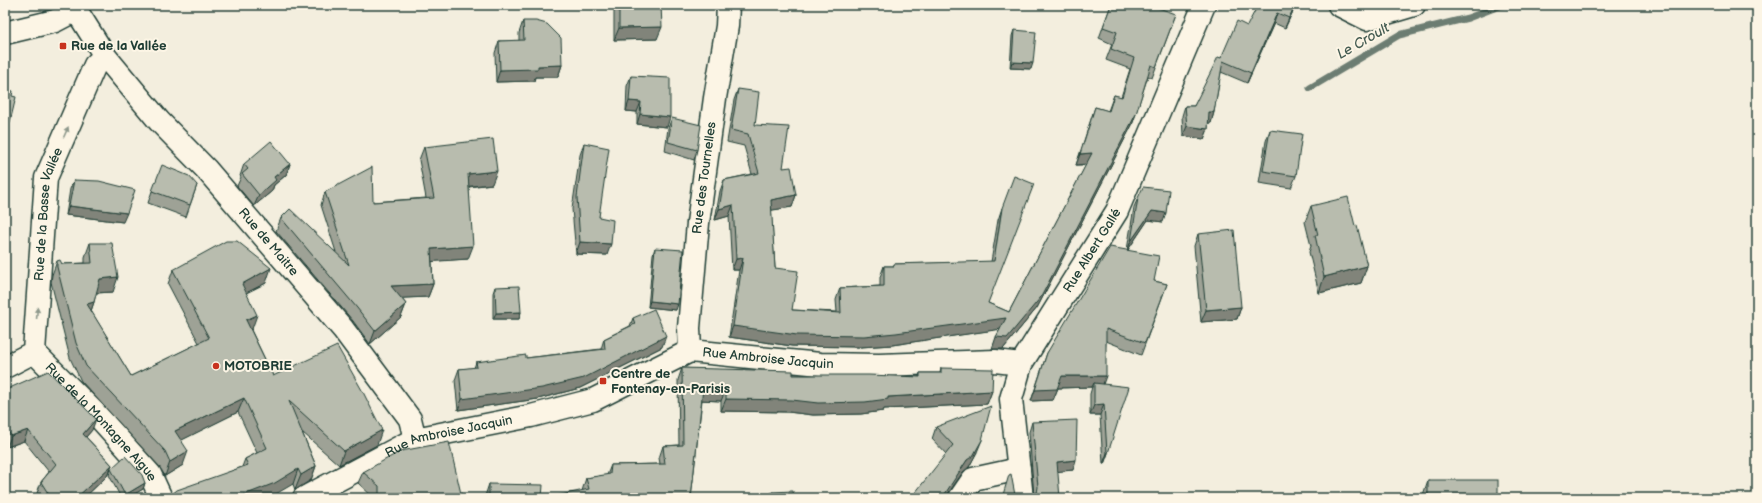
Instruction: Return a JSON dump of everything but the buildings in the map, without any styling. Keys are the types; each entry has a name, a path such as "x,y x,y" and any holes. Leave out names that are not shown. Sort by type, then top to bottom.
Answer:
{"street":[{"name":"Rue des Tournelles","path":"690,351 689,328 698,223 715,98 728,26 728,5"},
{"name":"Rue Albert Gallé","path":"1022,498 1011,399 1021,364 1117,211 1204,5"},
{"path":"1339,5 1367,19 1414,5"},
{"path":"5,33 55,21 74,7"},
{"name":"Rue de Maitre","path":"74,7 105,56 159,121 206,168 343,329 410,419 415,439"},
{"name":"Rue de la Basse Vallée","path":"34,352 46,178 95,65 105,56"},
{"name":"Rue Ambroise Jacquin","path":"304,498 415,439 531,416 593,400 690,351 820,364 879,365 995,361 1021,364"},
{"path":"5,367 34,352"},
{"name":"Rue de la Montagne Aigue","path":"34,352 95,413 150,474 161,498"},
{"path":"960,498 973,480 1019,469"}],"waterway":[{"name":"Le Croult","path":"1310,88 1399,35 1468,18 1502,5"}],"place":[{"name":"Rue de la Vallée","path":"63,46"},
{"name":"MOTOBRIE","path":"216,366"},
{"name":"Centre de Fontenay-en-Parisis","path":"603,381"}]}
